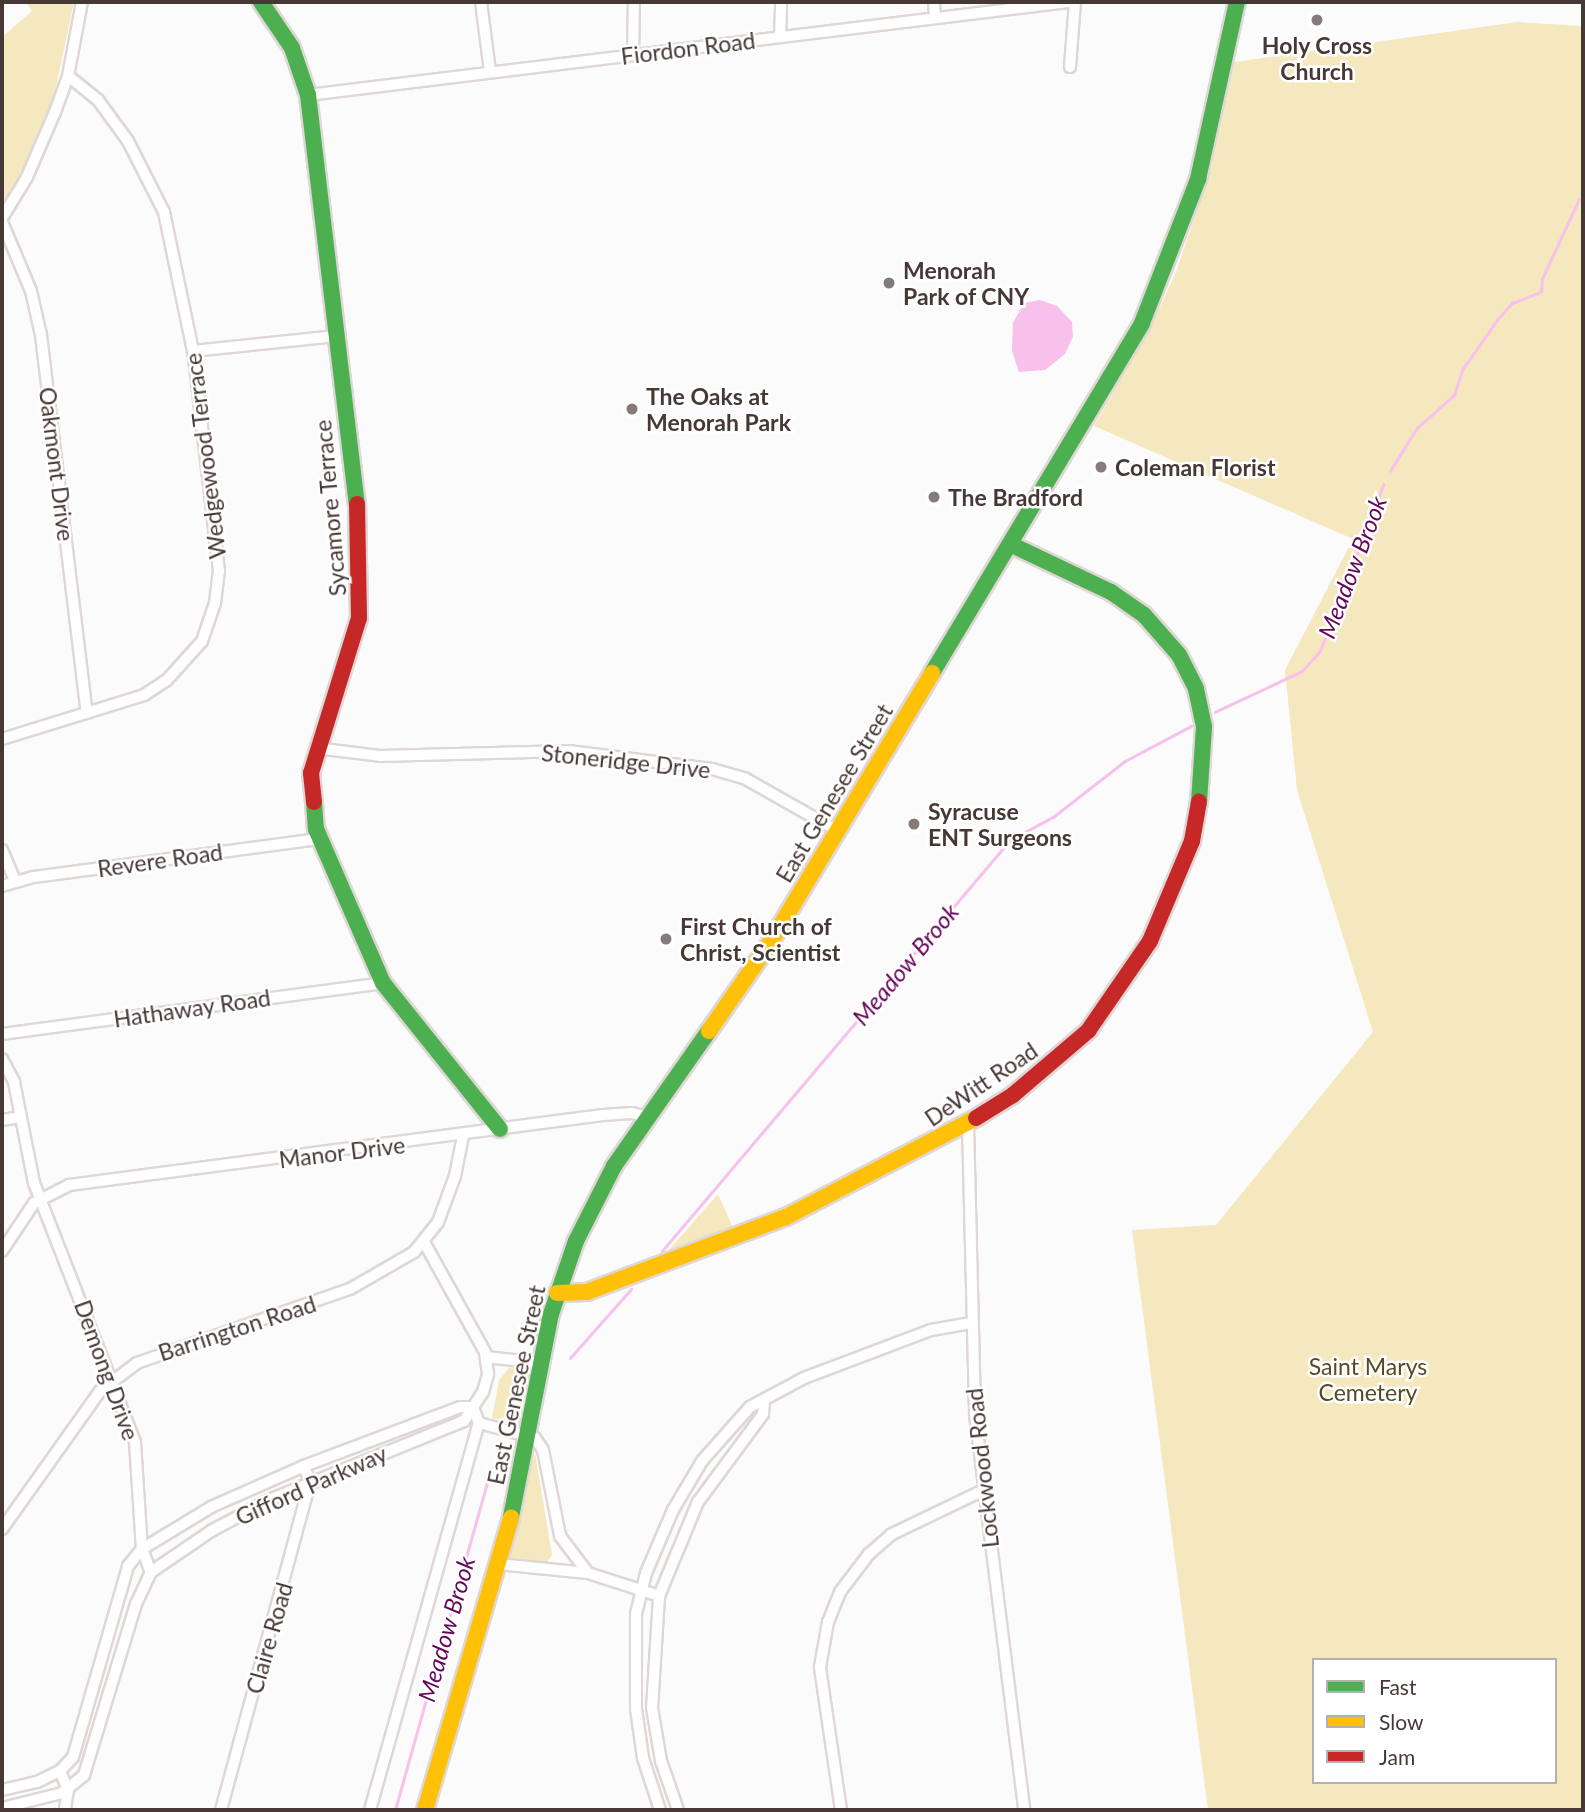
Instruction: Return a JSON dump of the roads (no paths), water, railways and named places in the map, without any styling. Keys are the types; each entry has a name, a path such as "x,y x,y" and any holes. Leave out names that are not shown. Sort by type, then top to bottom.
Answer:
{"street":[{"path":"2,220 27,177 68,76 82,2"},
{"name":"Sycamore Terrace","path":"261,2 292,48 307,95 363,589 347,663 316,748 311,798 320,839 383,983 500,1129"},
{"path":"481,2 490,71"},
{"path":"633,54 634,2"},
{"path":"780,36 781,2"},
{"path":"934,2 935,18"},
{"name":"Fiordon Road","path":"307,95 1068,2"},
{"path":"1070,66 1075,2"},
{"name":"East Genesee Street","path":"425,1810 498,1564 529,1434 557,1293 597,1197 647,1117 770,943 1012,545 1142,323 1166,269 1206,151 1237,2"},
{"name":"Wedgewood Terrace","path":"2,740 144,695 167,680 202,641 215,603 217,546 193,351 164,212 128,141 98,100 68,76"},
{"name":"Oakmont Drive","path":"2,220 31,291 41,335 87,713"},
{"path":"193,351 336,335"},
{"name":"DeWitt Road","path":"557,1293 587,1292 786,1217 968,1124 1042,1073 1088,1031 1122,988 1150,941 1192,841 1203,773 1200,701 1170,642 1144,615 1111,592 1012,545"},
{"name":"Stoneridge Drive","path":"316,748 394,756 569,751 712,769 746,779 838,831"},
{"name":"Revere Road","path":"2,886 15,881 320,839"},
{"path":"2,850 15,881"},
{"name":"Hathaway Road","path":"2,1034 383,983"},
{"name":"Demong Drive","path":"2,1059 14,1082 40,1198 112,1380 136,1452 142,1549 151,1572"},
{"name":"Manor Drive","path":"40,1198 69,1185 99,1180 463,1136 608,1115 647,1117"},
{"path":"2,1120 20,1117"},
{"name":"Lockwood Road","path":"968,1124 970,1323 984,1490 1024,1810"},
{"name":"Barrington Road","path":"2,1529 112,1380 151,1355 350,1289 393,1267 424,1242 455,1176 463,1136"},
{"path":"2,1251 40,1198"},
{"path":"424,1242 486,1357 541,1363"},
{"path":"660,1810 643,1758 636,1709 635,1634 641,1591 673,1510 702,1461 750,1406 764,1402 845,1359 931,1330 970,1323"},
{"name":"Gifford Parkway","path":"151,1572 244,1512 464,1421 488,1374 486,1357"},
{"path":"678,1810 661,1761 652,1708 659,1596 698,1502 763,1414 764,1402"},
{"path":"370,1810 479,1423 474,1406"},
{"name":"Gifford Parkway","path":"142,1549 211,1507 304,1466 460,1407 474,1406"},
{"path":"479,1423 529,1434 543,1450 565,1546 588,1573"},
{"path":"304,1466 310,1483"},
{"name":"Claire Road","path":"221,1810 310,1483"},
{"path":"841,1810 820,1667 828,1622 840,1592 869,1554 892,1535 984,1490"},
{"path":"2,1790 60,1771 73,1757 128,1566 142,1549"},
{"path":"498,1564 588,1573 659,1596"},
{"path":"2,1808 68,1790 84,1775 92,1757 136,1604 151,1572"},
{"path":"60,1771 68,1790 65,1810"}],"waterway":[{"name":"Meadow Brook","path":"1390,471 1417,428 1454,395 1462,370 1497,320 1512,303 1541,292 1542,279 1579,199"},
{"name":"Meadow Brook","path":"1215,712 1302,671 1320,651 1383,485"},
{"name":"Meadow Brook","path":"662,1251 1010,840 1053,817 1125,761 1191,726"},
{"name":"Meadow Brook","path":"570,1358 631,1289"},
{"name":"Meadow Brook","path":"395,1810 489,1475 506,1451"}],"place":[{"name":"Holy Cross Church","path":"1317,20"},
{"name":"Menorah Park of CNY","path":"889,283"},
{"name":"The Oaks at Menorah Park","path":"632,409"},
{"name":"Coleman Florist","path":"1101,467"},
{"name":"The Bradford","path":"934,497"},
{"name":"Syracuse ENT Surgeons","path":"914,824"},
{"name":"First Church of Christ, Scientist","path":"666,939"}],"park label":[{"name":"Saint Marys Cemetery","path":"1368,1379"}]}
